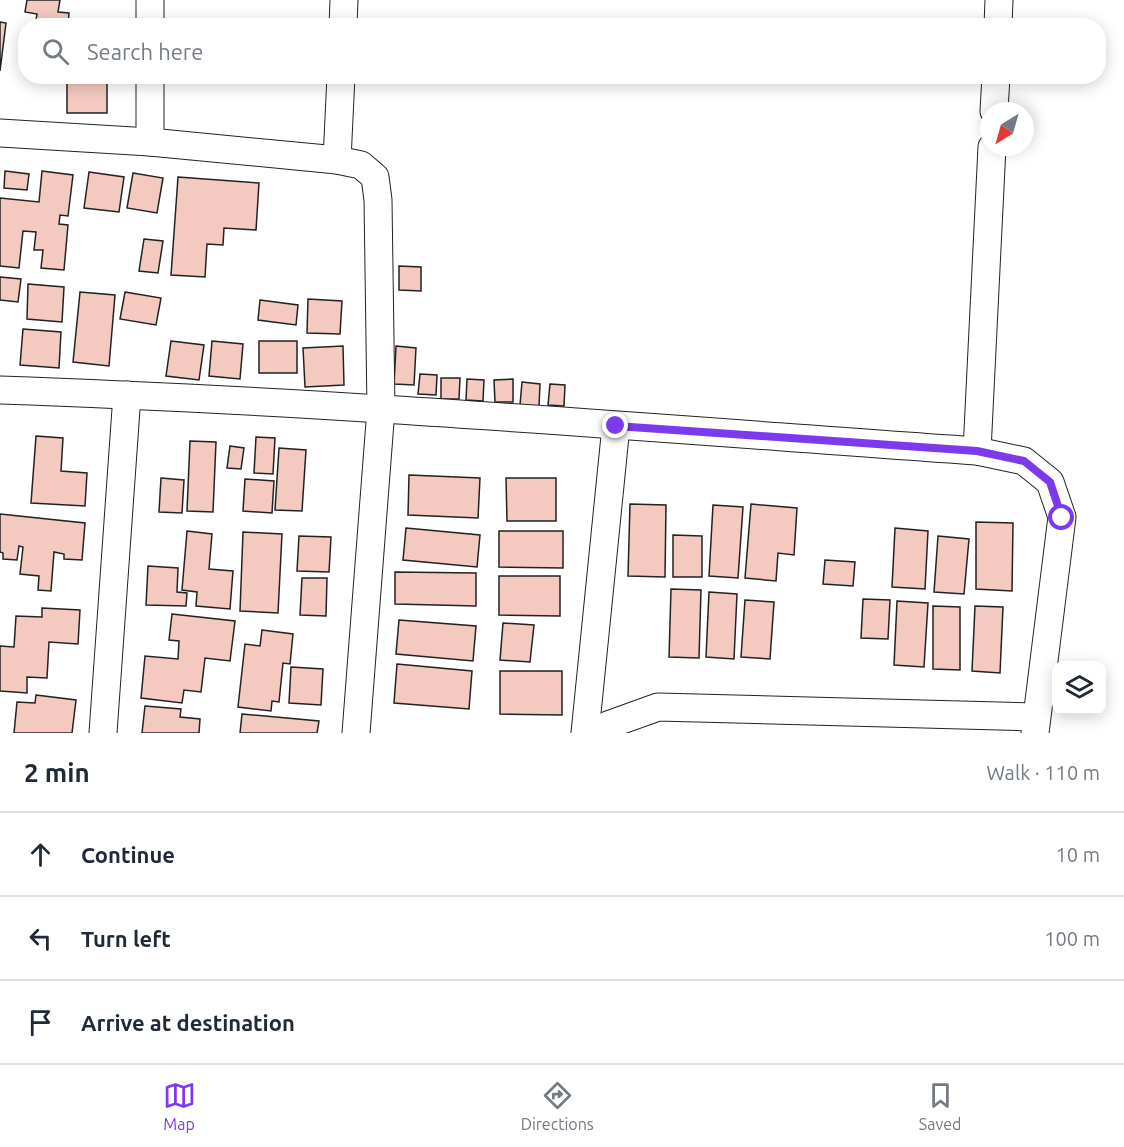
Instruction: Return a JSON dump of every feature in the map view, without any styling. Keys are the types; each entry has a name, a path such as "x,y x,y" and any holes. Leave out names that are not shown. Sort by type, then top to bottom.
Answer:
{"street":[{"path":"150,0 150,18"},
{"path":"343,18 344,0"},
{"path":"998,18 999,0"},
{"path":"150,84 150,142"},
{"path":"337,160 341,84"},
{"path":"995,102 996,84"},
{"path":"0,134 150,142 337,160 361,165 375,177 378,200 381,409 357,733"},
{"path":"977,451 992,156"},
{"path":"0,390 127,394 381,409 977,451 1024,461 1050,482 1062,518 1035,725 658,707 608,725 599,733"},
{"path":"103,733 127,394"},
{"path":"585,733 616,426"}],"building":[{"path":"27,0 60,0 58,12 69,13 69,18 36,18 37,14 25,12"},
{"path":"0,22 6,23 0,71"},
{"path":"67,84 107,84 107,113 67,113"},
{"path":"5,171 29,174 27,190 4,188"},
{"path":"42,171 73,175 68,216 60,215 59,224 68,225 64,270 41,268 43,250 34,250 36,232 23,231 19,268 0,266 0,198 39,202"},
{"path":"89,172 124,177 119,212 84,208"},
{"path":"133,173 163,178 157,213 127,208"},
{"path":"178,177 259,183 256,230 224,228 223,245 207,244 205,277 171,275"},
{"path":"144,239 163,241 158,273 139,271"},
{"path":"399,266 421,267 421,291 399,290"},
{"path":"0,277 21,279 18,302 0,300"},
{"path":"28,284 64,287 62,322 27,319"},
{"path":"80,292 115,295 109,366 73,362"},
{"path":"125,292 161,298 156,325 120,319"},
{"path":"308,299 342,301 340,334 307,333"},
{"path":"260,300 298,305 296,325 258,320"},
{"path":"23,329 61,332 59,368 20,365"},
{"path":"171,341 204,345 199,380 166,376"},
{"path":"212,341 243,344 240,379 209,376"},
{"path":"259,341 297,341 297,373 259,373"},
{"path":"343,346 344,385 305,387 303,348"},
{"path":"396,346 416,348 414,385 394,384"},
{"path":"420,374 437,375 436,395 418,394"},
{"path":"441,378 460,378 459,399 441,399"},
{"path":"467,379 484,380 483,401 466,400"},
{"path":"513,379 513,402 495,402 494,380"},
{"path":"522,382 540,384 539,407 520,405"},
{"path":"550,384 565,385 564,406 548,405"},
{"path":"36,436 63,438 61,471 87,473 85,506 31,503"},
{"path":"256,437 275,438 273,474 254,473"},
{"path":"190,441 216,442 213,512 187,511"},
{"path":"230,446 244,448 241,469 227,468"},
{"path":"279,448 306,450 302,511 275,510"},
{"path":"409,475 480,478 478,518 408,515"},
{"path":"161,478 184,480 182,513 159,512"},
{"path":"506,478 556,478 556,521 507,521"},
{"path":"245,479 274,481 272,513 243,511"},
{"path":"630,504 666,505 665,577 628,576"},
{"path":"751,504 797,508 794,555 778,553 776,581 745,578"},
{"path":"713,505 743,507 738,578 709,576"},
{"path":"0,514 85,523 82,560 64,559 64,554 54,552 51,591 38,590 39,576 20,574 23,547 19,546 17,560 3,559 3,553 0,552"},
{"path":"976,522 1013,523 1012,591 976,589"},
{"path":"406,528 480,535 477,567 403,560"},
{"path":"895,528 928,531 925,589 892,587"},
{"path":"187,531 212,534 209,569 233,571 230,609 196,606 197,592 182,590"},
{"path":"499,531 563,531 563,568 499,567"},
{"path":"243,532 282,534 278,613 240,611"},
{"path":"673,535 702,536 702,577 673,577"},
{"path":"299,536 331,537 329,572 297,571"},
{"path":"938,536 969,539 964,594 934,592"},
{"path":"825,560 855,562 853,586 823,584"},
{"path":"148,566 178,568 177,592 187,593 186,606 146,605"},
{"path":"395,572 476,573 476,606 395,604"},
{"path":"499,576 560,576 560,616 499,615"},
{"path":"302,578 327,578 326,616 300,615"},
{"path":"671,589 701,590 699,658 669,657"},
{"path":"709,592 737,594 734,659 706,657"},
{"path":"863,599 890,600 888,639 861,638"},
{"path":"745,600 774,602 770,659 741,657"},
{"path":"897,601 928,603 924,667 894,665"},
{"path":"933,606 960,607 960,670 933,669"},
{"path":"975,606 1003,607 1000,673 972,671"},
{"path":"42,608 80,610 78,644 49,642 47,678 27,677 27,693 0,691 0,646 14,647 16,616 42,617"},
{"path":"172,614 235,621 230,661 205,658 201,692 184,690 182,703 141,698 145,656 178,659 179,641 169,640"},
{"path":"399,620 476,626 473,661 396,654"},
{"path":"503,623 534,625 530,662 500,660"},
{"path":"262,630 293,634 290,664 283,663 279,702 272,701 271,711 238,707 245,644 260,646"},
{"path":"397,664 472,671 469,709 394,703"},
{"path":"291,667 323,669 321,705 289,703"},
{"path":"500,671 562,671 562,715 500,714"},
{"path":"36,695 76,700 72,733 14,733 17,702 35,703"},
{"path":"145,706 181,709 180,717 200,719 199,733 142,733"},
{"path":"242,714 319,721 317,733 240,733"}],"route":[{"path":"616,426 977,451 1024,461 1050,482 1062,518"}]}
